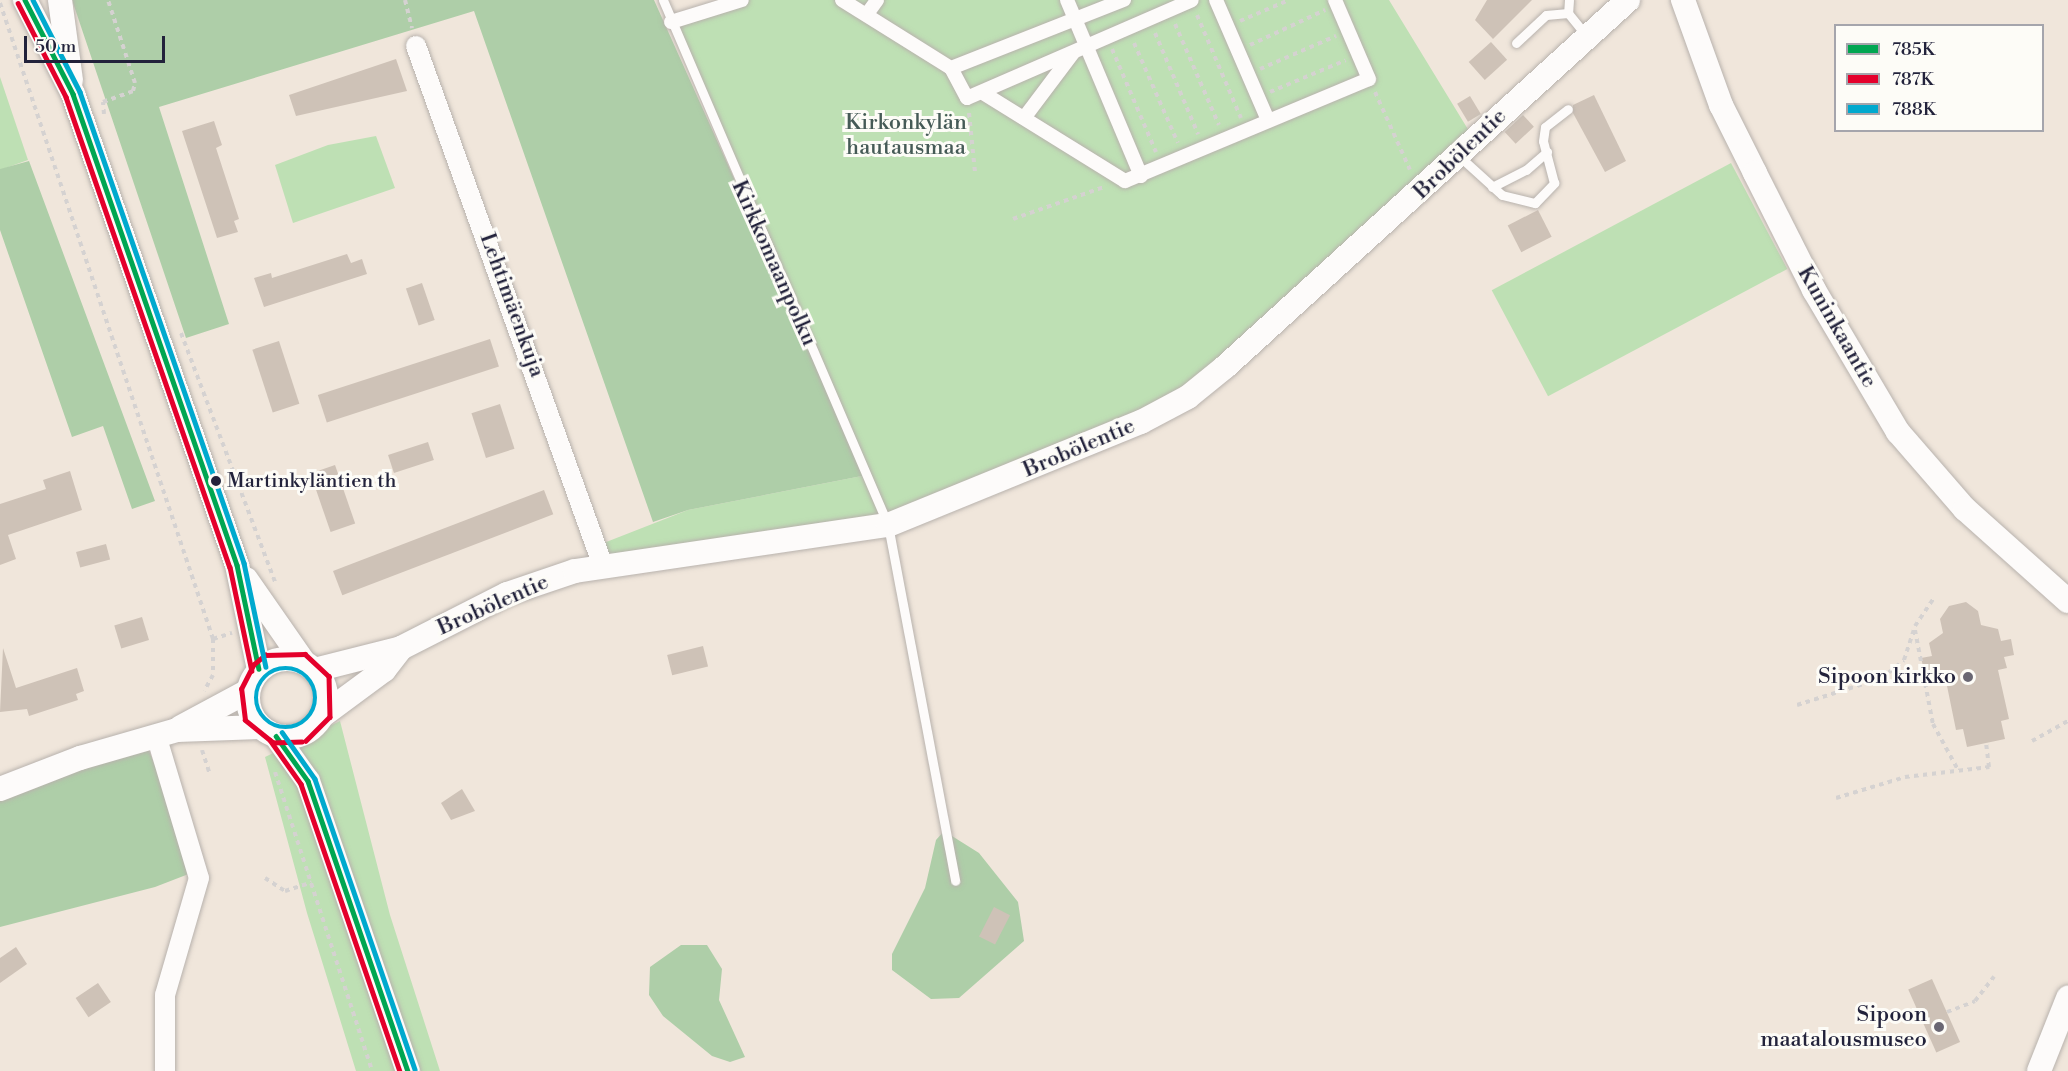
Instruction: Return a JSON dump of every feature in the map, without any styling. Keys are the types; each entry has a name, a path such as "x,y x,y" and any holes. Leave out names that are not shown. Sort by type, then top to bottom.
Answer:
{"street":[{"path":"25,0 73,94 237,565 259,669"},
{"path":"60,0 73,94"},
{"path":"671,22 742,0"},
{"path":"842,0 951,68 967,98 984,93 1191,0"},
{"path":"867,14 877,0"},
{"path":"1066,0 1075,20 1080,49 1141,176"},
{"path":"951,68 1124,0"},
{"path":"1216,0 1268,120"},
{"name":"Brobölentie","path":"309,665 401,648 507,594 603,566 888,525 1141,422 1188,397 1420,193 1585,34 1628,0"},
{"name":"Kuninkaantie","path":"1683,0 1745,153 1814,290 1898,432 1965,509 2068,602"},
{"path":"984,93 1125,181 1369,79 1336,2"},
{"name":"Lehtimäenkuja","path":"416,46 603,566"},
{"path":"1024,118 1080,49"},
{"path":"237,565 326,691 317,722 308,781"},
{"name":"Brobölentie","path":"317,722 384,670 401,648"},
{"path":"309,665 280,658 259,669 248,691 252,717 268,732 308,781 408,1071"},
{"path":"0,789 166,732 248,691"},
{"path":"166,732 268,732 317,722"},
{"path":"165,1071 167,985 199,878 166,732"},
{"path":"2039,1071 2068,998"}],"lane":[{"name":"Kirkkomaanpolku","path":"663,0 888,525 955,881"},
{"path":"1569,0 1568,13 1585,34"},
{"path":"1516,43 1546,15 1568,13"},
{"path":"1458,155 1492,187 1525,204 1544,198 1554,183 1547,152 1545,127 1568,109"},
{"path":"1492,187 1526,170 1547,152"}],"path":[{"path":"106,125 103,102 133,91 135,83 108,0"},
{"path":"405,0 416,46"},
{"path":"1191,0 1246,129"},
{"path":"1228,27 1289,0"},
{"path":"1238,50 1336,2"},
{"path":"0,3 213,639 213,675 202,695"},
{"path":"1169,10 1225,139"},
{"path":"1149,19 1204,148"},
{"path":"1127,28 1184,156"},
{"path":"1248,74 1348,30"},
{"path":"1107,37 1163,166"},
{"path":"1258,97 1359,54"},
{"path":"1369,79 1420,193"},
{"path":"967,98 975,172"},
{"path":"1013,219 1125,181"},
{"path":"178,325 281,593"},
{"path":"1797,705 1882,678 1904,660 1915,626 1934,598"},
{"path":"1915,626 1925,695 1957,768"},
{"path":"213,639 236,632"},
{"path":"2032,741 2068,721"},
{"path":"1836,798 1957,768 1989,767 1986,743"},
{"path":"201,746 210,774"},
{"path":"273,766 372,1071"},
{"path":"265,878 285,891 312,882"},
{"path":"1947,1012 1975,1001 1994,977"}],"green space":[{"path":"72,0 654,0 867,475 688,510 653,522 474,11 159,107 229,324 186,338"},
{"name":"Kirkonkylän hautausmaa","path":"740,0 1389,0 1469,131 1188,397 888,525 603,566 596,546 688,510 867,475 671,22"},
{"path":"0,77 28,160 0,170"},
{"path":"376,136 395,188 293,223 275,165 328,145"},
{"path":"29,161 155,501 132,509 103,426 72,437 0,230 0,169"},
{"path":"1731,163 1787,269 1548,396 1492,290"},
{"path":"340,721 390,915 440,1071 356,1071 307,913 265,757"},
{"path":"144,739 199,870 155,887 0,927 0,789"},
{"path":"944,831 979,853 1018,902 1024,941 959,998 931,999 892,970 892,954 925,888 936,840"},
{"path":"681,945 707,945 722,969 719,1000 745,1057 730,1062 712,1056 663,1016 649,995 650,967"}],"building":[{"path":"1487,0 1532,0 1493,39 1475,20"},
{"path":"1491,42 1507,60 1485,80 1469,62"},
{"path":"396,59 407,91 296,116 289,95"},
{"path":"1594,95 1626,161 1605,172 1573,113 1573,105"},
{"path":"1470,96 1481,114 1468,122 1457,104"},
{"path":"1523,115 1534,127 1516,144 1505,132"},
{"path":"214,121 222,145 216,148 239,219 234,221 238,232 217,238 182,131"},
{"path":"1538,210 1552,237 1521,252 1508,225"},
{"path":"347,254 351,263 362,259 367,274 264,307 254,278 271,273 272,278"},
{"path":"422,283 435,320 419,325 406,289"},
{"path":"490,339 499,367 327,423 318,395"},
{"path":"279,341 299,404 273,412 252,350"},
{"path":"500,404 515,449 486,458 471,413"},
{"path":"428,442 434,460 394,473 388,455"},
{"path":"335,465 355,524 331,532 310,473"},
{"path":"70,471 82,510 8,535 16,559 0,565 0,504 46,489 43,480"},
{"path":"544,490 553,514 342,595 333,571"},
{"path":"106,544 110,559 80,567 76,552"},
{"name":"Sipoon kirkko","path":"1966,602 1978,611 1981,625 1998,629 2001,641 2011,639 2014,655 2004,657 2007,668 1998,670 2009,719 2001,721 2005,739 1967,747 1963,729 1956,730 1946,681 1937,683 1935,672 1925,674 1921,658 1932,656 1929,643 1943,633 1940,619 1949,606"},
{"path":"142,617 149,640 121,648 114,625"},
{"path":"703,646 708,666 672,675 667,655"},
{"path":"3,648 16,688 77,668 84,691 76,694 78,700 29,716 27,709 0,712"},
{"path":"462,789 475,811 451,820 441,803"},
{"path":"994,907 1010,915 995,945 979,936"},
{"path":"16,947 27,964 0,983 0,958"},
{"name":"Sipoon maatalousmuseo","path":"1932,979 1960,1042 1936,1053 1908,990"},
{"path":"98,983 111,1002 88,1017 76,998"}],"transit line":[{"name":"785K","path":"25,0 73,94 237,565 259,669"},
{"name":"788K","path":"33,0 80,92 244,563 266,667"},
{"name":"787K","path":"18,3 66,97 230,567 252,671"},
{"name":"787K","path":"302,742 273,743 245,720 241,689 253,665 265,655 305,654 329,676 330,717 306,741"},
{"name":"788K","path":"280,668 292,668 303,673 311,681 316,698 314,710 303,723 292,728 280,728 269,723 261,715 256,704 256,692 261,681 269,673 280,668"},
{"name":"788K","path":"282,732 315,779 415,1069"},
{"name":"785K","path":"276,736 308,781 408,1071"},
{"name":"787K","path":"270,740 301,784 400,1071"}],"place":[{"name":"Martinkyläntien th","path":"216,481"},
{"name":"Sipoon kirkko","path":"1968,677"},
{"name":"Sipoon maatalousmuseo","path":"1939,1027"}]}
